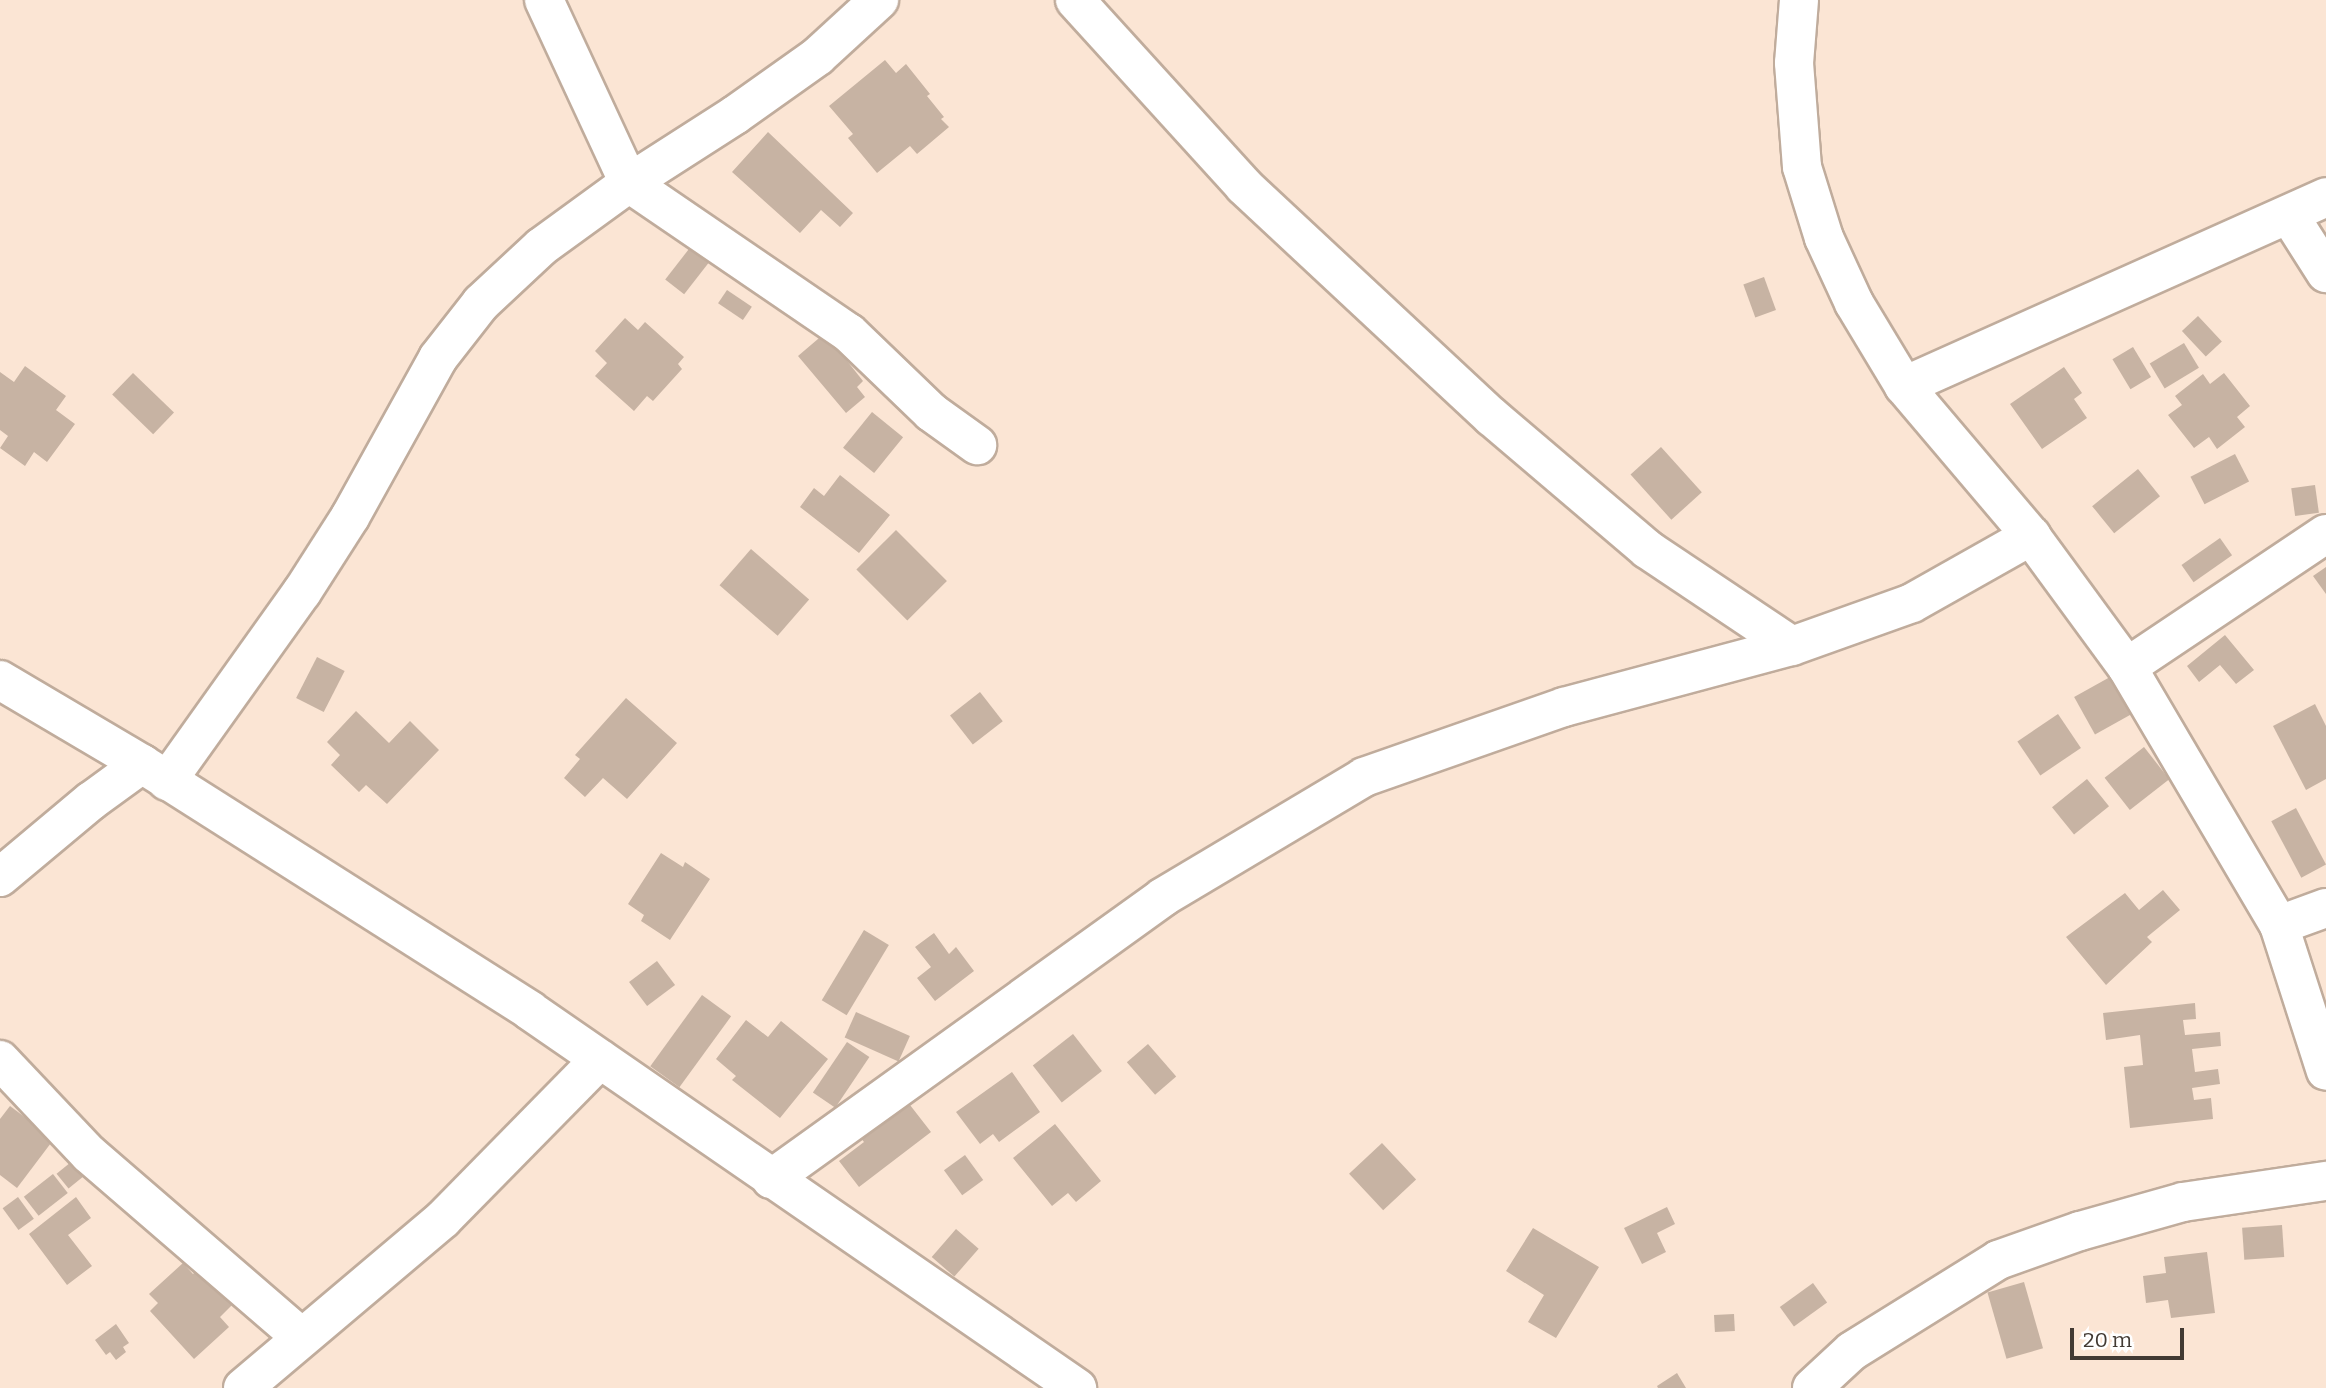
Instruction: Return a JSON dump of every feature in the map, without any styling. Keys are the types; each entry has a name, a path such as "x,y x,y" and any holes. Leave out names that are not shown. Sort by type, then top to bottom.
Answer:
{"street":[{"path":"544,0 629,183 849,333 931,412 977,445"},
{"path":"0,877 91,801 154,772 302,592 350,517 438,358 481,303 541,247 629,183 735,115 818,56 879,0"},
{"path":"1075,0 1244,186 1492,417 1647,549 1792,646"},
{"path":"1799,0 1794,64 1802,167 1824,238 1854,303 1904,386 2031,536 2127,667 2279,925 2326,1071"},
{"path":"1904,386 2326,197"},
{"path":"2288,215 2326,273"},
{"path":"2127,667 2326,534"},
{"path":"771,1179 1163,897 1364,777 1564,707 1792,646 1912,603 2031,536"},
{"path":"0,680 154,772 529,1010 1077,1388"},
{"path":"2279,925 2326,908"},
{"path":"0,1059 89,1154 302,1338"},
{"path":"243,1388 443,1219 600,1059"},
{"path":"1812,1388 1852,1351 1998,1260 2080,1231 2183,1202 2326,1181"}],"building":[{"path":"885,60 896,73 906,64 930,94 927,96 949,127 917,154 910,146 877,173 848,138 853,134 829,106"},
{"path":"768,132 853,213 840,227 821,210 800,233 732,172"},
{"path":"696,240 715,255 684,294 665,279"},
{"path":"1764,277 1776,310 1755,317 1743,285"},
{"path":"727,290 752,307 743,320 718,303"},
{"path":"2198,316 2222,342 2206,357 2182,331"},
{"path":"625,318 638,330 645,322 684,357 678,364 682,369 653,401 647,396 634,411 595,376 607,363 595,351"},
{"path":"825,333 863,381 857,387 865,397 846,413 798,356"},
{"path":"2184,343 2199,368 2165,388 2150,364"},
{"path":"2133,347 2151,377 2130,389 2112,359"},
{"path":"25,366 66,396 56,410 75,424 47,462 34,452 25,466 0,448 8,436 0,430 0,372 14,382"},
{"path":"2064,367 2082,393 2074,399 2087,418 2042,449 2010,404"},
{"path":"133,373 174,413 153,434 112,395"},
{"path":"2224,373 2250,406 2237,417 2245,427 2217,449 2209,437 2194,448 2168,415 2182,405 2175,396 2203,374 2210,384"},
{"path":"872,412 903,437 874,473 843,448"},
{"path":"1661,447 1702,492 1671,520 1631,474"},
{"path":"2235,454 2249,482 2205,504 2190,477"},
{"path":"2138,469 2160,496 2114,533 2092,506"},
{"path":"840,475 890,515 859,553 800,507 814,488 824,496"},
{"path":"2315,485 2319,513 2295,516 2291,488"},
{"path":"896,530 947,581 907,621 856,570"},
{"path":"2220,538 2232,555 2194,582 2181,565"},
{"path":"751,549 809,600 778,636 720,585"},
{"path":"2326,567 2326,594 2313,576"},
{"path":"2225,635 2254,670 2236,684 2220,665 2199,682 2187,666"},
{"path":"317,657 345,671 324,712 296,698"},
{"path":"2110,677 2131,715 2095,734 2074,697"},
{"path":"980,692 1003,721 973,745 950,715"},
{"path":"626,698 677,743 627,799 603,778 585,797 564,778 580,759 575,755"},
{"path":"2315,704 2326,726 2326,779 2306,790 2273,726"},
{"path":"356,711 389,743 410,721 439,750 387,804 366,785 359,792 331,765 340,755 327,742"},
{"path":"2058,714 2081,748 2040,775 2017,741"},
{"path":"2144,747 2169,779 2130,810 2105,778"},
{"path":"2087,779 2109,806 2074,835 2052,807"},
{"path":"2296,808 2326,864 2301,878 2271,821"},
{"path":"661,853 683,867 685,862 710,879 670,940 641,921 644,915 628,904"},
{"path":"2163,890 2180,910 2147,937 2152,942 2106,985 2066,937 2125,893 2139,910"},
{"path":"864,930 889,945 847,1015 822,1000"},
{"path":"934,933 949,954 956,947 974,971 935,1001 917,978 931,967 915,947"},
{"path":"657,961 675,985 647,1006 629,982"},
{"path":"702,995 731,1016 679,1087 650,1066"},
{"path":"2195,1003 2196,1019 2183,1020 2185,1035 2220,1032 2221,1046 2192,1049 2195,1072 2218,1069 2220,1084 2192,1088 2194,1100 2211,1098 2213,1119 2130,1128 2124,1067 2143,1065 2140,1035 2106,1040 2103,1013"},
{"path":"856,1012 910,1036 899,1062 845,1038"},
{"path":"746,1020 768,1037 781,1021 828,1059 780,1118 732,1080 736,1076 716,1059"},
{"path":"1073,1034 1102,1071 1062,1102 1033,1065"},
{"path":"847,1042 869,1057 835,1108 813,1093"},
{"path":"1148,1044 1176,1076 1155,1095 1127,1062"},
{"path":"1012,1072 1040,1112 999,1142 993,1134 980,1144 956,1112"},
{"path":"903,1096 931,1132 859,1187 839,1161 864,1142 856,1132"},
{"path":"10,1106 54,1139 17,1188 0,1175 0,1119"},
{"path":"1055,1124 1101,1181 1076,1202 1068,1193 1052,1206 1013,1158"},
{"path":"1382,1143 1416,1180 1383,1210 1349,1174"},
{"path":"965,1155 983,1180 962,1195 944,1170"},
{"path":"76,1158 88,1173 69,1188 57,1174"},
{"path":"53,1174 68,1193 39,1216 24,1197"},
{"path":"18,1197 34,1219 18,1230 3,1208"},
{"path":"76,1197 91,1218 68,1235 92,1266 67,1285 29,1234"},
{"path":"1667,1207 1675,1224 1657,1233 1666,1252 1642,1264 1624,1228"},
{"path":"2282,1225 2284,1257 2244,1260 2242,1228"},
{"path":"1533,1228 1599,1267 1556,1338 1528,1322 1544,1295 1506,1271"},
{"path":"956,1229 979,1249 954,1277 932,1257"},
{"path":"2207,1252 2215,1313 2171,1318 2168,1300 2146,1303 2143,1276 2166,1273 2164,1257"},
{"path":"183,1263 193,1274 202,1266 235,1302 220,1317 229,1327 194,1359 150,1311 158,1303 149,1294"},
{"path":"2024,1282 2043,1348 2006,1359 1987,1292"},
{"path":"1813,1283 1827,1302 1794,1327 1780,1307"},
{"path":"1734,1314 1735,1331 1715,1332 1714,1315"},
{"path":"116,1324 129,1343 123,1347 126,1352 116,1360 110,1352 106,1355 95,1340"},
{"path":"1677,1373 1686,1388 1658,1388 1657,1386"}]}
